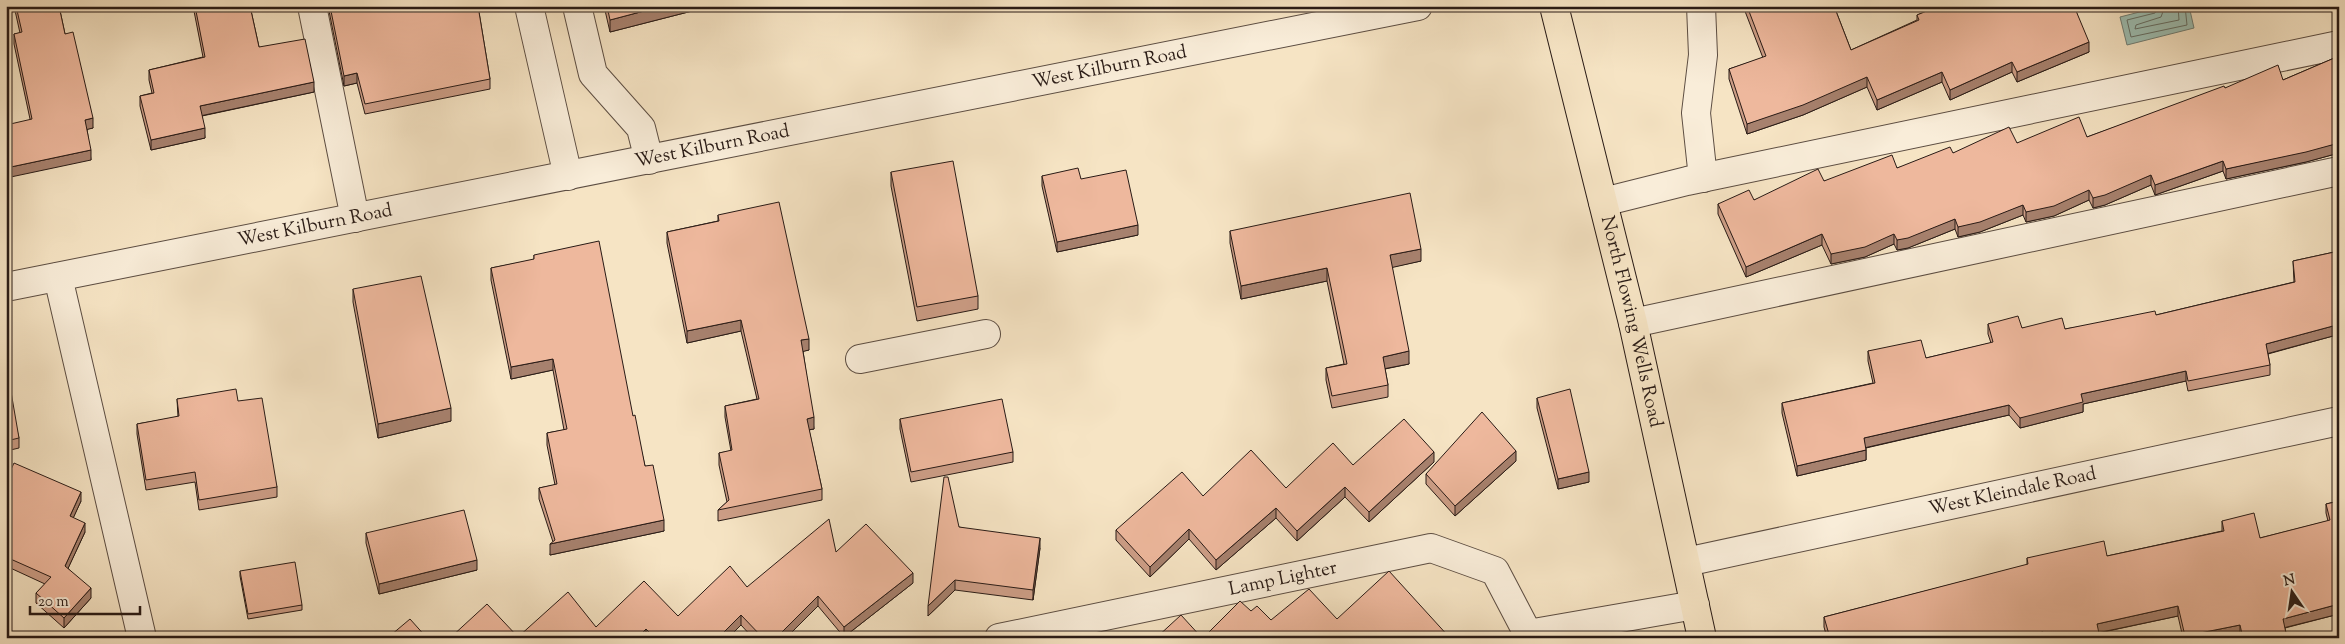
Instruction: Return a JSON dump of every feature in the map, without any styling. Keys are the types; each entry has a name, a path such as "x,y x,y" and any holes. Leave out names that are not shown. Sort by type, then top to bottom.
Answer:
{"main road":[{"name":"North Flowing Wells Road","path":"1554,6 1633,323 1702,638"}],"street":[{"path":"312,6 355,218"},
{"path":"529,6 568,176"},
{"path":"577,6 593,74 641,128 649,160"},
{"name":"West Kilburn Road","path":"6,287 1418,6"},
{"path":"1700,6 1703,55 1696,113 1702,178"},
{"path":"1603,202 1702,178 2339,45"},
{"path":"1633,323 2339,171"},
{"path":"58,276 142,638"},
{"path":"860,359 986,334"},
{"name":"West Kleindale Road","path":"1686,562 2339,421"},
{"name":"Lamp Lighter","path":"1005,637 1431,548 1495,571 1528,636 1696,605"}],"water":[{"path":"2163,6 2189,6 2194,28 2127,45 2120,17"}],"building":[{"path":"16,6 59,6 65,34 73,32 93,118 85,120 91,150 6,168 6,125 32,119 14,34 22,32"},
{"path":"195,6 250,6 259,47 305,39 314,82 200,106 205,128 151,140 140,96 154,93 149,70 205,57"},
{"path":"330,6 478,6 490,79 365,104 357,73 344,76"},
{"path":"607,6 663,6 610,20"},
{"path":"1747,6 1834,6 1851,50 1919,20 1917,15 1939,6 2074,6 2089,42 2017,72 2012,62 1950,90 1942,72 1877,100 1867,77 1803,105 1747,124 1729,69 1766,56"},
{"path":"2339,56 2339,143 2306,152 2226,169 2223,161 2155,185 2151,175 2105,195 2093,198 2089,190 2054,206 2026,212 2023,205 1980,222 1958,227 1955,219 1908,238 1897,240 1894,234 1865,247 1831,254 1822,234 1746,267 1718,204 1749,190 1754,200 1818,169 1824,181 1892,155 1897,168 1950,147 1953,153 2009,127 2017,143 2079,117 2087,137 2224,86 2225,88 2278,65 2283,80"},
{"path":"953,161 978,296 917,307 891,172"},
{"path":"1078,168 1081,179 1126,170 1138,225 1057,242 1042,176"},
{"path":"6,182 9,196 6,196"},
{"path":"1410,193 1421,249 1390,255 1409,351 1383,357 1388,385 1332,396 1326,368 1347,364 1327,268 1241,286 1230,231"},
{"path":"779,202 809,339 801,340 814,417 807,419 822,489 718,510 729,500 719,453 732,450 725,406 759,399 741,320 687,331 667,232 719,221 718,215"},
{"path":"599,241 633,416 635,415 645,466 653,465 664,520 550,544 555,540 539,488 557,484 547,433 567,429 553,359 511,367 491,268 534,259 534,255"},
{"path":"2339,251 2339,346 2333,326 2266,344 2270,365 2188,381 2186,371 2081,394 2083,402 2020,418 2009,405 1864,438 1866,450 1797,466 1782,403 1875,383 1868,351 1921,340 1926,358 1993,342 1988,324 2018,316 2022,328 2062,318 2065,329 2155,311 2156,315 2295,282 2293,261"},
{"path":"421,276 451,408 378,424 353,289"},
{"path":"10,386 19,438 6,441 6,387"},
{"path":"236,389 238,401 262,398 277,487 199,500 195,472 146,480 137,424 179,416 177,399"},
{"path":"1570,389 1589,472 1558,479 1537,398"},
{"path":"1002,399 1013,452 911,472 900,419"},
{"path":"1482,412 1516,451 1455,506 1426,474"},
{"path":"1404,419 1434,452 1369,512 1345,487 1297,531 1276,508 1216,560 1189,529 1150,567 1116,530 1182,472 1203,496 1251,450 1286,488 1333,443 1353,465"},
{"path":"14,463 81,492 70,516 85,523 65,566 91,588 64,618 36,593 51,577 6,557 6,480"},
{"path":"944,477 948,477 959,527 1040,538 1033,590 955,580 928,606"},
{"path":"2339,501 2339,604 2283,619 2287,638 2243,638 2240,625 2185,636 2178,606 2097,624 2100,638 2044,638 2043,632 2016,638 1830,638 1824,617 2028,564 2027,558 2104,541 2107,556 2224,531 2222,521 2254,513 2260,538 2330,520 2326,504"},
{"path":"464,510 477,560 379,584 366,533"},
{"path":"829,519 836,552 866,524 913,573 844,627 818,596 776,638 763,638 741,615 718,638 655,638 646,629 637,638 450,638 487,604 518,637 568,592 596,627 644,581 678,616 730,566 747,587"},
{"path":"295,562 302,605 248,614 240,571"},
{"path":"1389,571 1450,638 1203,638 1240,601 1251,611 1257,606 1271,620 1309,589 1337,619"},
{"path":"1181,615 1202,638 1156,638"},
{"path":"410,619 427,638 392,638 391,635"}]}
